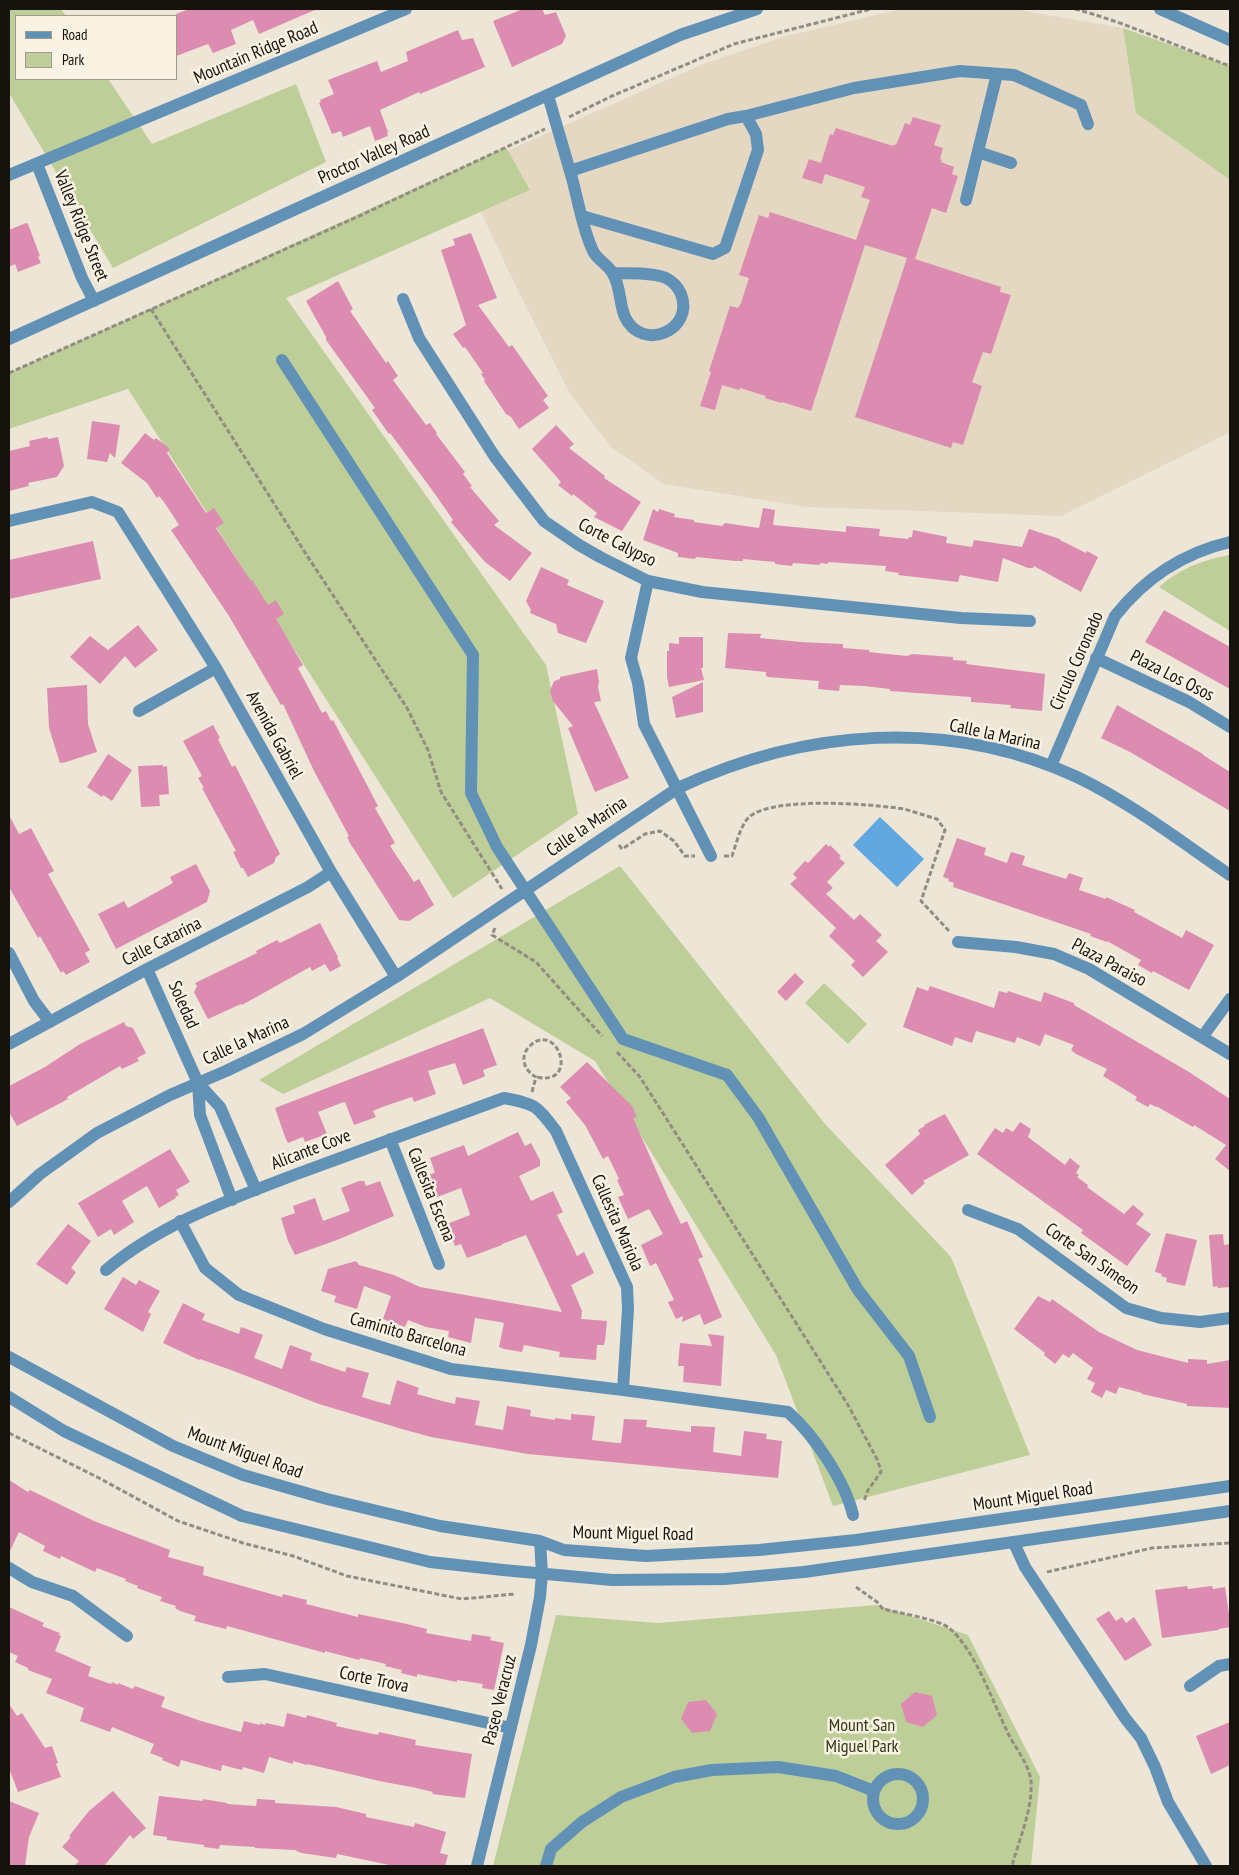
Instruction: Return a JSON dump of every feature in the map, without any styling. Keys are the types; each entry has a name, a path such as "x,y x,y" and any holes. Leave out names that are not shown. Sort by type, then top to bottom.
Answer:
{"street":[{"name":"Mountain Ridge Road","path":"9,175 406,9"},
{"path":"1160,9 1230,40"},
{"name":"Proctor Valley Road","path":"9,339 680,35 750,10"},
{"path":"570,171 728,119 854,88 960,72 1014,75 1081,105 1088,124"},
{"path":"966,200 997,74"},
{"path":"548,95 594,253 613,273 623,314 636,331 646,335 656,336 674,327 680,319 683,310 683,300 680,291 674,284 667,278 658,275 613,273"},
{"path":"582,216 713,254 725,248 758,150 756,134 746,116"},
{"path":"978,152 1011,163"},
{"name":"Valley Ridge Street","path":"38,164 82,278 94,301"},
{"name":"Corte Calypso","path":"403,299 419,338 485,444 544,521 579,545 648,581 702,592 961,618 1030,621"},
{"path":"282,360 473,655 471,793 498,847 623,1039 727,1075 758,1117 858,1290 909,1356 930,1417"},
{"name":"Avenida Gabriel","path":"9,521 92,502 118,512 216,668 331,872 396,977"},
{"name":"Circulo Coronado","path":"1052,766 1115,616 1141,587 1156,574 1191,554 1230,542"},
{"path":"648,581 632,658 644,724 711,856"},
{"name":"Plaza Los Osos","path":"1096,658 1189,702 1230,727"},
{"path":"139,711 216,668"},
{"name":"Calle la Marina","path":"9,1202 40,1174 98,1133 170,1095 303,1034 396,977 678,788 707,775 767,754 806,745 862,738 918,739 958,743 1013,754 1052,766 1115,798 1230,874"},
{"name":"Calle Catarina","path":"9,1044 147,969 308,887 331,872"},
{"name":"Plaza Paraiso","path":"958,942 1016,947 1054,954 1089,969 1230,1054"},
{"path":"9,953 34,1001 50,1022"},
{"name":"Soledad","path":"147,969 198,1083 220,1107 256,1190"},
{"path":"1203,1036 1230,999"},
{"name":"Soledad","path":"198,1083 200,1115 232,1200"},
{"name":"Alicante Cove","path":"106,1270 122,1256 180,1221 390,1139 504,1098 527,1102 540,1110"},
{"name":"Callesita Mariola","path":"540,1110 556,1131 627,1287 628,1310 623,1390"},
{"name":"Callesita Escena","path":"390,1139 439,1264"},
{"path":"214,1152 236,1144"},
{"name":"Corte San Simeon","path":"968,1210 1018,1229 1126,1308 1161,1318 1200,1322 1230,1318"},
{"name":"Caminito Barcelona","path":"180,1221 205,1268 238,1295 324,1329 451,1369 788,1412 803,1426 828,1459 851,1505 853,1514"},
{"name":"Mount Miguel Road","path":"9,1357 173,1446 243,1475 327,1499 440,1526 540,1541 564,1550 646,1556 759,1550 856,1540 1230,1486"},
{"path":"9,1397 64,1431 242,1516 430,1562 542,1574 612,1580 725,1579 804,1572 1230,1511"},
{"name":"Paseo Veracruz","path":"477,1866 532,1645 542,1574 540,1541"},
{"path":"1014,1543 1025,1567 1125,1718 1141,1738 1155,1767 1168,1802 1206,1866"},
{"path":"9,1568 32,1582 73,1596 127,1636"},
{"path":"1190,1686 1219,1666 1230,1664"},
{"name":"Corte Trova","path":"228,1677 265,1674 511,1728"},
{"path":"546,1866 551,1849 582,1822 621,1797 674,1777 712,1770 778,1767 836,1776 874,1791"}],"path":[{"path":"9,373 357,217 612,96 734,44 871,9"},
{"path":"1075,9 1103,16 1230,66"},
{"path":"151,309 306,554 407,708 428,750 441,792 509,900"},
{"path":"611,833 622,849 645,834 660,831 674,841 685,856 732,856 740,833 748,818 765,808 818,803 864,805 904,810 937,819 945,830 921,901 958,942"},
{"path":"496,926 492,935 536,962 608,1042"},
{"path":"540,1041 552,1043 560,1052 561,1065 554,1075 542,1079 536,1078 524,1064 526,1052 529,1046 540,1041"},
{"path":"614,1049 640,1077 848,1405 878,1461 881,1472 868,1490 863,1503 853,1514"},
{"path":"527,1102 536,1078"},
{"path":"1047,1572 1152,1548 1230,1543"},
{"path":"856,1587 878,1602 883,1609 948,1627 962,1642 975,1663 1031,1779 1029,1803 1012,1866"}],"shaded area":[{"path":"901,9 1013,9 1123,28 1136,113 1230,180 1230,432 1061,516 806,507 664,484 611,447 570,394 481,212 530,190 507,151 703,64 783,37"}],"green space":[{"path":"9,9 61,9 65,15 15,15 15,80 109,80 152,144 296,84 326,162 113,268 9,93"},
{"path":"1123,28 1230,66 1230,180 1136,113"},
{"path":"506,147 530,190 286,298 546,665 578,814 453,898 128,389 9,429 9,373"},
{"path":"1230,555 1230,631 1159,587 1183,570 1211,559"},
{"path":"620,866 825,1124 951,1257 1030,1455 833,1506 776,1355 595,1061 490,998 283,1094 259,1080"},
{"path":"824,983 867,1024 848,1044 805,1003"},
{"name":"Mount San Miguel Park","path":"877,1605 968,1635 1040,1777 1031,1866 493,1866 556,1615 658,1623"}],"water":[{"path":"880,817 924,859 897,887 853,845"}],"building":[{"path":"189,9 317,9 259,34 253,20 231,30 236,44 213,53 208,44 178,55 178,15 176,14"},
{"path":"523,9 542,9 545,15 556,12 566,36 562,44 512,67 493,21"},
{"path":"458,30 462,40 473,38 485,67 420,94 419,92 380,110 388,136 375,141 370,126 343,137 341,131 332,134 319,103 321,102 320,100 334,94 328,80 377,61 381,72 408,61 406,52"},
{"path":"913,117 941,125 934,145 943,148 941,162 954,167 952,174 958,176 946,213 932,208 915,259 1001,287 1000,292 1011,295 991,354 983,352 972,382 982,386 963,445 953,442 951,448 855,417 907,258 865,245 811,411 765,398 766,396 740,388 739,390 722,385 715,410 700,406 730,306 738,308 749,278 739,275 759,215 768,218 770,212 856,240 870,200 861,197 865,187 825,174 822,184 802,178 809,159 821,163 830,134 833,135 836,128 893,146 894,144 896,145 905,123 910,125"},
{"path":"26,223 40,256 38,257 41,263 18,272 15,264 9,267 9,230"},
{"path":"471,233 497,298 478,305 509,347 512,345 548,396 543,400 549,408 519,429 511,417 506,414 484,381 481,374 483,373 465,347 463,348 453,334 466,325 441,250 455,245 453,239"},
{"path":"338,281 353,309 350,311 386,363 388,361 398,376 393,380 426,425 430,423 436,434 465,472 463,474 472,486 470,487 499,521 494,525 532,553 510,581 485,562 451,522 453,520 372,410 375,408 326,340 306,301"},
{"path":"92,421 120,425 115,458 110,453 107,462 87,459"},
{"path":"556,425 574,444 569,448 605,476 604,478 641,502 622,531 594,517 597,513 558,485 561,482 532,449"},
{"path":"145,433 154,440 156,438 170,449 167,453 206,513 214,508 224,523 216,528 251,581 268,605 276,600 284,614 276,619 303,665 298,668 322,713 326,711 331,721 333,720 378,806 375,808 395,843 390,846 414,882 419,879 434,905 409,921 399,920 350,843 347,837 349,836 314,771 283,704 281,705 229,616 171,530 179,525 164,502 159,496 157,498 147,483 121,463"},
{"path":"47,437 48,439 58,437 64,466 57,477 28,483 29,486 9,491 9,451 30,446 29,441"},
{"path":"763,508 775,510 773,525 846,532 846,526 880,529 879,536 908,539 912,537 913,530 947,537 946,543 972,547 974,540 1022,547 1029,529 1060,539 1086,553 1087,551 1098,557 1081,592 1034,566 1033,568 1028,568 1003,558 998,582 960,575 958,582 898,575 899,573 885,571 886,566 828,562 828,564 820,563 820,565 793,563 792,566 775,564 775,562 743,559 743,561 735,561 678,557 678,553 643,540 653,509 658,512 659,509 675,514 674,517 694,520 694,522 722,526 725,523 759,528"},
{"path":"93,541 101,579 9,599 9,560"},
{"path":"541,567 569,580 567,585 604,601 586,643 558,633 556,624 530,613 531,610 526,601"},
{"path":"1164,610 1230,647 1230,689 1145,642"},
{"path":"138,625 158,650 135,668 125,656 100,684 70,657 90,636 108,650"},
{"path":"728,633 761,634 760,638 843,644 843,648 869,650 869,652 878,653 953,657 953,660 967,661 966,664 1045,674 1042,711 1010,708 1011,705 971,702 971,697 890,691 890,689 864,686 840,685 839,691 818,689 819,681 768,677 766,672 725,668"},
{"path":"679,637 703,637 703,668 701,668 704,680 669,687 667,651 669,651 669,643 679,644"},
{"path":"597,669 601,701 594,702 629,778 595,792 568,728 573,726 553,701 550,691 554,681 560,679 560,677"},
{"path":"703,682 703,712 676,718 672,697"},
{"path":"87,685 88,724 97,752 60,763 49,728 47,688"},
{"path":"1117,705 1203,754 1230,772 1230,811 1130,752 1101,738"},
{"path":"213,725 232,767 235,765 280,854 276,857 274,863 248,877 243,868 241,868 233,852 236,851 202,788 204,788 198,778 202,776 183,741"},
{"path":"108,754 132,770 112,801 87,787"},
{"path":"163,765 163,767 167,766 169,794 159,795 160,806 141,807 138,766"},
{"path":"9,815 19,834 31,828 54,871 48,874 90,950 85,953 90,962 66,975 63,971 61,973 40,936 38,938 9,887"},
{"path":"957,838 986,848 984,855 1007,863 1011,852 1025,856 1022,865 1066,879 1069,873 1083,878 1079,890 1106,899 1106,897 1135,910 1134,912 1182,938 1186,930 1214,945 1189,990 1138,965 1141,960 1107,941 1090,936 1091,934 953,887 954,883 943,877"},
{"path":"826,844 829,847 830,845 841,856 839,858 845,863 827,882 833,888 826,894 854,920 860,914 882,935 876,941 888,952 863,977 851,965 855,961 829,936 836,928 790,884 797,878 793,874 805,861 808,863"},
{"path":"196,864 210,891 207,902 116,949 98,914 124,901 128,908 173,883 170,877"},
{"path":"320,923 341,966 330,972 325,964 312,971 310,967 242,1005 208,1019 194,992 197,986 195,983 257,953 256,951 277,940 280,943"},
{"path":"795,973 804,982 786,1001 777,992"},
{"path":"930,986 994,1008 999,991 1007,993 1008,991 1041,1002 1044,992 1074,1003 1074,1005 1189,1072 1230,1099 1230,1171 1215,1159 1226,1145 1194,1125 1193,1127 1156,1106 1150,1104 1148,1107 1135,1100 1137,1097 1103,1076 1107,1069 1071,1050 1074,1045 1045,1034 1040,1046 1017,1037 1015,1043 976,1031 972,1043 955,1037 952,1046 903,1027 917,987 928,991"},
{"path":"124,1022 126,1026 133,1028 146,1053 137,1058 139,1061 122,1069 120,1066 67,1097 68,1099 17,1126 9,1112 9,1086 45,1067 80,1044"},
{"path":"483,1028 497,1065 483,1070 485,1076 463,1085 455,1063 428,1071 436,1094 414,1102 412,1097 385,1106 373,1111 376,1117 354,1125 345,1102 341,1103 318,1112 327,1134 305,1142 303,1137 288,1143 275,1108"},
{"path":"587,1062 632,1106 637,1117 633,1118 667,1195 681,1224 687,1221 703,1257 698,1259 722,1317 704,1325 700,1314 682,1322 683,1316 676,1319 668,1302 674,1300 656,1263 650,1266 641,1245 663,1234 649,1209 628,1219 618,1197 624,1195 617,1180 619,1179 608,1156 603,1159 585,1125 566,1102 571,1098 560,1087"},
{"path":"945,1114 969,1155 923,1181 925,1183 912,1195 885,1165 920,1134 918,1130"},
{"path":"1020,1122 1031,1129 1028,1137 1065,1165 1070,1158 1080,1166 1076,1173 1079,1175 1077,1177 1088,1185 1087,1187 1124,1214 1133,1205 1144,1214 1136,1224 1151,1234 1127,1266 1081,1233 1083,1230 977,1154 995,1128 1003,1133 1006,1128 1013,1132"},
{"path":"518,1132 525,1146 531,1143 540,1160 540,1166 519,1176 531,1201 553,1191 563,1212 557,1215 577,1256 584,1252 594,1273 571,1285 582,1311 581,1319 607,1321 604,1345 597,1345 596,1360 559,1357 560,1352 524,1345 522,1352 504,1349 499,1347 504,1323 500,1322 475,1318 471,1343 448,1337 449,1331 426,1327 408,1320 405,1327 383,1319 391,1296 364,1286 357,1309 334,1302 336,1296 321,1291 328,1269 356,1261 359,1265 394,1275 420,1287 562,1312 526,1235 467,1258 461,1244 455,1246 447,1224 470,1215 469,1211 461,1188 437,1197 430,1174 435,1173 430,1158 464,1145 468,1156"},
{"path":"170,1149 190,1182 176,1190 179,1195 176,1198 159,1208 147,1186 125,1199 122,1201 134,1222 114,1235 111,1229 98,1237 78,1203"},
{"path":"364,1181 366,1186 380,1181 394,1216 295,1255 288,1241 281,1218 295,1213 293,1206 315,1198 323,1221 350,1211 341,1188"},
{"path":"68,1224 91,1241 71,1268 76,1272 67,1285 36,1264"},
{"path":"1166,1233 1197,1240 1185,1286 1166,1282 1167,1278 1155,1272"},
{"path":"1223,1234 1224,1245 1230,1244 1230,1287 1218,1288 1217,1286 1213,1287 1209,1235"},
{"path":"123,1277 136,1285 139,1280 160,1291 148,1312 151,1314 143,1332 104,1309"},
{"path":"1038,1296 1050,1302 1052,1299 1099,1332 1137,1350 1188,1363 1188,1359 1207,1360 1207,1364 1230,1360 1230,1408 1187,1406 1187,1404 1119,1387 1116,1394 1106,1390 1102,1398 1091,1392 1095,1383 1087,1379 1093,1368 1073,1353 1069,1358 1063,1354 1055,1364 1044,1355 1045,1353 1014,1329"},
{"path":"183,1303 205,1314 202,1320 239,1334 241,1327 263,1335 254,1358 282,1369 290,1345 312,1353 310,1360 345,1372 347,1367 369,1373 362,1397 375,1401 390,1405 397,1380 419,1388 417,1394 442,1401 455,1404 456,1397 480,1401 475,1425 503,1430 507,1406 531,1410 530,1416 555,1420 555,1418 571,1420 571,1414 595,1416 592,1440 617,1443 621,1443 624,1419 647,1420 646,1427 691,1432 691,1426 715,1427 713,1452 741,1456 744,1431 767,1434 766,1439 782,1441 778,1478 528,1454 431,1437 402,1429 319,1404 231,1370 199,1360 163,1343"},
{"path":"708,1334 724,1336 721,1386 683,1382 684,1366 678,1366 680,1343 712,1346"},
{"path":"9,1480 28,1492 30,1490 94,1521 170,1550 168,1557 204,1567 203,1575 282,1597 283,1594 307,1600 306,1604 358,1617 358,1614 427,1629 426,1633 471,1641 472,1634 491,1637 490,1640 504,1643 494,1690 482,1688 483,1684 457,1680 457,1682 417,1674 417,1677 401,1673 402,1670 385,1666 386,1664 360,1658 359,1660 325,1651 325,1653 227,1626 226,1629 194,1621 196,1616 180,1611 175,1608 176,1606 160,1601 162,1597 137,1588 138,1586 125,1581 126,1579 97,1568 95,1572 61,1556 60,1559 43,1551 45,1546 19,1532 9,1553"},
{"path":"1187,1586 1188,1589 1212,1586 1213,1589 1225,1587 1230,1614 1230,1627 1162,1638 1155,1590"},
{"path":"9,1607 44,1623 42,1626 60,1633 59,1635 61,1636 55,1651 91,1667 88,1676 111,1684 112,1682 118,1685 118,1683 133,1689 135,1686 165,1697 161,1707 201,1721 241,1732 244,1721 260,1725 260,1723 265,1725 266,1723 284,1727 287,1713 306,1718 307,1715 337,1723 336,1726 378,1735 379,1732 416,1740 415,1745 472,1754 465,1798 432,1794 433,1792 412,1787 293,1761 293,1764 269,1757 264,1773 243,1767 242,1770 222,1765 221,1771 181,1760 179,1767 162,1760 163,1758 150,1753 154,1744 112,1727 110,1732 80,1721 84,1708 46,1693 52,1679 28,1670 28,1668 15,1662 18,1656 9,1652"},
{"path":"1109,1611 1116,1621 1122,1617 1126,1623 1134,1617 1152,1645 1125,1661 1096,1619"},
{"path":"915,1692 932,1696 937,1715 923,1727 906,1722 901,1704"},
{"path":"706,1700 717,1714 710,1731 692,1733 681,1719 688,1702"},
{"path":"9,1704 17,1716 22,1713 45,1748 52,1746 61,1777 18,1792 9,1768"},
{"path":"1230,1722 1230,1765 1211,1774 1196,1736"},
{"path":"113,1791 146,1828 133,1839 130,1835 104,1866 74,1866 79,1861 62,1847 89,1811"},
{"path":"159,1796 203,1801 203,1799 227,1804 256,1806 257,1799 275,1800 275,1803 336,1807 366,1814 366,1817 414,1827 415,1823 446,1832 440,1853 448,1855 445,1866 394,1866 337,1854 336,1858 301,1853 295,1850 220,1845 219,1849 167,1840 167,1837 153,1835"},
{"path":"9,1801 39,1813 29,1837 25,1866 9,1866"}]}
